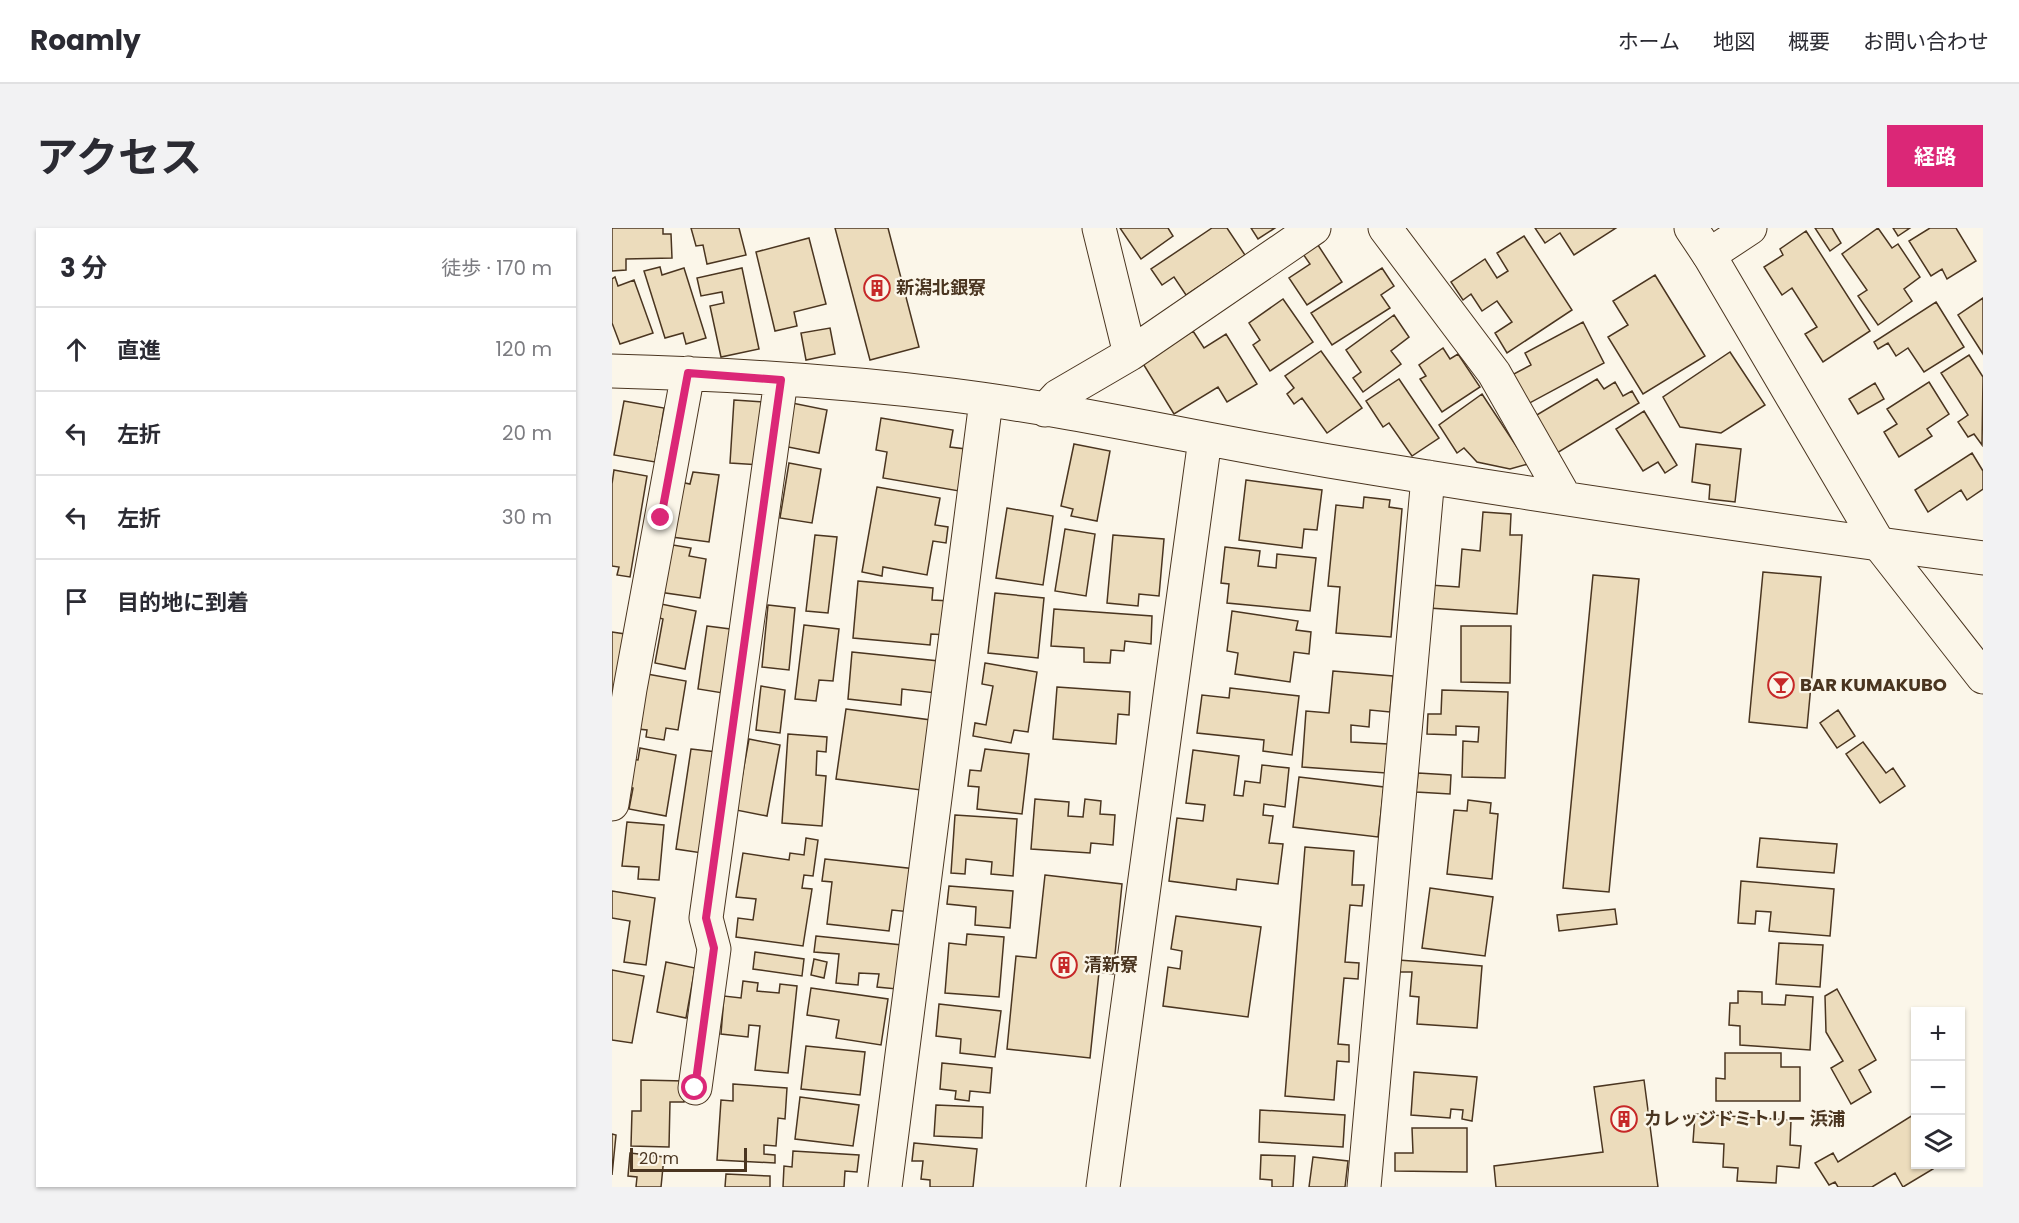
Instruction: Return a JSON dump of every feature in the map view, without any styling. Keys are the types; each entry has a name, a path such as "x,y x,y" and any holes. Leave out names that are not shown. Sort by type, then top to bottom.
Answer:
{"street":[{"path":"1099,228 1130,354"},
{"path":"1045,410 1058,396 1130,354 1314,228"},
{"path":"1384,228 1494,373 1565,498"},
{"path":"1691,228 1710,255 1879,544 1983,677"},
{"path":"1710,255 1750,228"},
{"path":"612,371 688,373 859,385 986,401 1148,427 1428,477 1983,558"},
{"path":"612,804 634,667 688,373"},
{"path":"695,1088 714,948 706,918 781,380"},
{"path":"885,1187 986,401"},
{"path":"1103,1187 1205,439"},
{"path":"1364,1187 1428,477"}],"building":[{"path":"612,228 663,228 663,234 671,234 672,258 626,259 626,270 612,271"},
{"path":"691,228 739,228 746,255 707,264 703,245 696,246"},
{"name":"新潟北銀寮","path":"835,228 888,228 919,347 870,360"},
{"path":"1120,228 1168,228 1173,236 1141,259"},
{"path":"1212,228 1227,228 1245,255 1186,295 1174,277 1162,285 1151,269"},
{"path":"1251,228 1275,228 1258,239"},
{"path":"1535,228 1616,228 1574,255 1560,233 1545,243"},
{"path":"1815,228 1832,228 1841,243 1830,251"},
{"path":"1878,228 1892,248 1898,244 1920,277 1904,289 1912,301 1878,325 1858,296 1867,290 1842,254"},
{"path":"1893,228 1910,228 1898,236"},
{"path":"1930,228 1956,228 1976,261 1947,279 1942,269 1931,276 1909,241"},
{"path":"1806,231 1870,331 1823,362 1805,334 1817,327 1792,288 1782,295 1764,267 1783,255 1780,249"},
{"path":"1524,236 1572,310 1507,353 1495,333 1512,322 1497,301 1482,311 1471,294 1463,300 1451,282 1485,259 1497,278 1508,271 1497,253"},
{"path":"809,238 826,304 794,312 797,326 775,331 756,252"},
{"path":"1316,242 1342,282 1307,305 1289,278 1310,264 1301,251"},
{"path":"660,267 662,275 684,268 706,338 686,344 683,333 665,338 644,271"},
{"path":"742,268 759,349 721,357 710,306 724,303 722,292 701,296 697,278"},
{"path":"1382,268 1394,286 1381,295 1390,308 1332,345 1311,313"},
{"path":"1655,275 1705,356 1643,394 1608,337 1628,325 1613,301"},
{"path":"615,277 618,286 634,280 653,333 620,344 612,323 612,279"},
{"path":"1983,298 1983,354 1958,315"},
{"path":"1283,299 1313,342 1270,371 1253,345 1260,340 1249,323"},
{"path":"1936,302 1964,347 1924,372 1908,348 1896,356 1888,343 1878,349 1874,342"},
{"path":"1394,315 1409,337 1391,351 1401,364 1363,392 1353,378 1361,372 1346,350"},
{"path":"1583,322 1604,363 1524,406 1508,377 1531,365 1525,353"},
{"path":"830,328 835,354 806,360 801,333"},
{"path":"1193,331 1204,348 1226,334 1257,384 1227,402 1218,387 1174,414 1142,362"},
{"path":"1443,348 1450,359 1458,354 1480,387 1442,412 1420,379 1426,376 1419,365"},
{"path":"1321,351 1362,408 1327,433 1302,398 1294,404 1287,394 1294,388 1285,376"},
{"path":"1730,352 1765,405 1721,433 1680,427 1663,397"},
{"path":"1969,355 1983,377 1982,445 1974,434 1968,437 1958,422 1968,415 1941,373"},
{"path":"1399,379 1439,438 1412,456 1389,423 1383,427 1366,401"},
{"path":"1597,379 1604,389 1615,382 1623,396 1632,391 1639,403 1557,453 1535,416"},
{"path":"1929,382 1949,414 1927,429 1932,436 1899,457 1884,432 1897,424 1887,409"},
{"path":"1875,383 1884,399 1858,414 1849,399"},
{"path":"1482,394 1528,464 1510,469 1477,462 1464,448 1457,453 1439,425"},
{"path":"734,400 765,402 761,465 730,463"},
{"path":"624,401 664,408 655,462 614,455"},
{"path":"792,403 827,410 819,453 783,446"},
{"path":"1644,411 1677,465 1665,473 1658,462 1643,471 1616,429"},
{"path":"881,418 953,430 950,447 966,449 959,491 883,478 887,452 876,450"},
{"path":"1074,444 1110,451 1097,521 1071,516 1073,509 1061,506"},
{"path":"1696,444 1741,449 1735,502 1709,499 1710,485 1692,482"},
{"path":"1972,453 1983,471 1983,489 1967,500 1961,490 1928,512 1915,490"},
{"path":"789,463 821,469 812,523 780,518"},
{"path":"614,470 647,476 630,577 617,575 619,567 612,566"},
{"path":"693,472 719,475 709,542 672,537 680,482 690,484"},
{"path":"1246,480 1322,490 1317,530 1304,529 1302,548 1239,540"},
{"path":"877,487 940,498 935,525 948,527 946,543 933,541 927,575 883,567 882,576 862,572"},
{"path":"1364,497 1390,500 1389,507 1402,509 1391,637 1336,633 1340,587 1328,586 1336,505 1363,508"},
{"path":"1007,508 1053,516 1043,585 996,578"},
{"path":"1483,512 1511,514 1510,535 1522,535 1517,614 1429,608 1430,585 1459,587 1462,549 1480,551"},
{"path":"1065,529 1095,534 1086,596 1055,591"},
{"path":"815,535 837,537 828,613 806,611"},
{"path":"1113,535 1164,539 1159,596 1139,594 1138,606 1107,603"},
{"path":"667,544 691,548 689,556 706,559 700,598 659,592"},
{"path":"1225,547 1260,551 1258,566 1276,568 1277,554 1316,558 1310,611 1227,603 1229,584 1221,583"},
{"path":"1763,572 1821,577 1807,728 1749,722"},
{"path":"1593,575 1639,579 1609,892 1563,888"},
{"path":"858,581 933,588 932,600 951,601 948,635 931,634 930,645 853,638"},
{"path":"995,593 1044,598 1038,658 988,653"},
{"path":"656,603 696,611 685,669 655,663 663,619 653,616"},
{"path":"768,605 795,608 789,670 762,667"},
{"path":"1054,609 1152,616 1151,644 1125,641 1124,651 1111,650 1110,663 1084,662 1084,648 1051,646"},
{"path":"1232,611 1298,621 1296,630 1311,632 1309,654 1294,652 1290,682 1235,674 1238,653 1227,651"},
{"path":"804,625 839,629 833,681 819,680 816,701 795,699"},
{"path":"707,626 738,630 729,694 698,689"},
{"path":"1461,626 1511,626 1510,683 1461,682"},
{"path":"612,632 625,634 615,698 612,697"},
{"path":"852,652 939,661 936,693 902,689 901,705 848,699"},
{"path":"985,663 1037,672 1028,732 1014,730 1011,743 973,736 975,723 986,725 993,686 982,684"},
{"path":"1333,671 1393,676 1390,712 1370,710 1369,727 1351,725 1351,742 1388,744 1386,773 1302,767 1306,711 1329,713"},
{"path":"647,674 686,681 678,730 666,728 664,740 646,737 647,730 638,729"},
{"path":"761,686 785,690 780,733 756,730"},
{"path":"1057,687 1130,692 1129,715 1118,714 1116,744 1053,739"},
{"path":"1230,688 1299,696 1292,755 1263,751 1264,740 1197,733 1202,695 1229,698"},
{"path":"1442,690 1508,692 1505,778 1462,777 1463,741 1478,742 1479,727 1456,726 1456,735 1427,734 1428,714 1441,714"},
{"path":"846,709 931,720 921,790 836,779"},
{"path":"1838,710 1855,736 1837,748 1820,723"},
{"path":"788,734 827,737 826,752 817,751 816,775 826,776 822,826 782,823"},
{"path":"749,739 780,745 767,816 736,810"},
{"path":"1863,742 1886,773 1893,768 1905,786 1880,803 1846,754"},
{"path":"640,748 676,755 666,816 629,809 633,788 623,786 628,759 638,760"},
{"path":"691,749 717,752 702,853 676,849"},
{"path":"985,749 1029,754 1022,814 977,809 979,787 968,786 970,770 981,771"},
{"path":"1193,750 1239,756 1234,795 1243,796 1245,781 1260,783 1262,765 1289,768 1285,807 1264,804 1263,815 1273,816 1269,843 1283,844 1278,884 1237,879 1236,890 1169,881 1177,818 1203,821 1205,805 1186,803"},
{"path":"1418,773 1451,775 1450,794 1416,792"},
{"path":"1299,777 1384,787 1378,837 1293,827"},
{"path":"1035,799 1069,802 1068,816 1083,817 1085,799 1101,801 1100,814 1115,815 1113,845 1091,843 1090,853 1031,849"},
{"path":"1468,800 1491,803 1490,813 1498,814 1492,879 1447,874 1454,810 1467,811"},
{"path":"955,815 1017,819 1013,876 991,874 992,862 966,859 965,874 951,873"},
{"path":"627,822 664,825 659,880 638,879 639,867 622,866"},
{"path":"806,838 818,840 813,876 804,875 802,888 812,889 803,946 736,937 738,918 753,920 756,899 736,897 743,853 789,860 790,853 804,855"},
{"path":"1760,838 1837,844 1834,873 1757,867"},
{"path":"1305,847 1354,851 1352,885 1364,885 1362,906 1350,905 1345,962 1359,963 1358,979 1344,978 1338,1044 1349,1045 1349,1062 1337,1061 1334,1100 1285,1096"},
{"path":"825,859 916,869 911,912 892,910 889,931 827,924 832,882 822,881"},
{"name":"清新寮","path":"1045,875 1122,884 1113,974 1099,972 1090,1058 1007,1049 1016,956 1036,958"},
{"path":"1741,881 1834,889 1830,936 1769,931 1771,912 1756,911 1755,924 1738,923"},
{"path":"949,886 1013,891 1010,928 975,925 976,907 947,904"},
{"path":"1430,888 1493,897 1485,956 1422,948"},
{"path":"612,891 655,898 646,965 624,962 630,921 612,918"},
{"path":"1615,909 1617,924 1559,931 1557,915"},
{"path":"1176,916 1261,927 1248,1017 1163,1006 1168,967 1180,969 1182,951 1171,949"},
{"path":"967,934 1004,937 999,997 945,993 949,943 966,945"},
{"path":"816,936 902,945 897,989 877,987 879,974 859,973 858,985 836,983 839,954 814,952"},
{"path":"1779,943 1823,945 1820,987 1776,984"},
{"path":"755,952 804,959 802,976 753,969"},
{"path":"814,959 827,962 824,978 811,975"},
{"path":"1398,960 1482,966 1477,1028 1417,1024 1419,997 1410,996 1412,972 1398,972"},
{"path":"666,962 695,968 686,1018 657,1012"},
{"path":"612,970 644,976 632,1043 612,1040"},
{"path":"743,981 758,983 757,991 779,993 780,984 797,986 788,1073 755,1070 760,1026 749,1025 748,1037 721,1034 724,996 741,998"},
{"path":"811,988 888,999 881,1045 836,1038 839,1020 807,1015"},
{"path":"1837,989 1876,1060 1859,1070 1871,1092 1851,1104 1831,1068 1843,1061 1826,1032 1825,996"},
{"path":"1738,991 1762,992 1762,1004 1785,1005 1786,995 1813,997 1810,1050 1740,1045 1740,1026 1729,1025 1730,1003 1738,1003"},
{"path":"939,1004 1001,1011 995,1057 960,1053 961,1039 936,1036"},
{"path":"806,1046 865,1052 860,1095 801,1089"},
{"path":"1725,1053 1781,1053 1781,1067 1800,1067 1800,1101 1716,1101 1716,1078 1725,1079"},
{"path":"942,1063 992,1068 990,1093 970,1091 969,1101 955,1099 956,1091 940,1089"},
{"path":"1414,1072 1477,1077 1472,1121 1462,1119 1463,1110 1451,1109 1450,1118 1411,1115"},
{"path":"641,1080 684,1081 684,1102 670,1102 669,1147 631,1146 632,1111 641,1111"},
{"name":"カレッジドミトリー 浜浦","path":"1644,1080 1658,1187 1496,1187 1494,1166 1603,1152 1594,1087"},
{"path":"733,1084 787,1088 785,1119 778,1118 776,1146 764,1145 764,1154 775,1155 775,1163 717,1160 721,1100 733,1101"},
{"path":"800,1097 859,1105 853,1146 795,1139"},
{"path":"936,1105 983,1107 982,1138 934,1136"},
{"path":"1260,1110 1345,1115 1343,1147 1259,1142"},
{"path":"1695,1114 1791,1120 1790,1145 1801,1146 1799,1168 1777,1166 1776,1183 1737,1181 1738,1168 1723,1167 1724,1144 1693,1142"},
{"path":"1911,1116 1911,1169 1933,1169 1903,1187 1895,1173 1872,1187 1838,1187 1835,1182 1829,1185 1815,1163 1833,1153 1838,1162"},
{"path":"1412,1128 1467,1128 1467,1172 1395,1171 1395,1153 1413,1153"},
{"path":"612,1134 616,1135 612,1175"},
{"path":"914,1143 977,1149 973,1187 930,1187 930,1180 921,1179 923,1161 912,1161"},
{"path":"793,1151 859,1155 857,1172 845,1171 844,1187 783,1187 784,1166 792,1167"},
{"path":"630,1153 664,1157 661,1187 636,1187 637,1177 628,1176"},
{"path":"1261,1155 1295,1156 1293,1187 1272,1187 1272,1180 1260,1179"},
{"path":"1313,1157 1348,1161 1345,1187 1309,1187"},
{"path":"726,1174 770,1176 770,1187 725,1187"}],"place":[{"name":"新潟北銀寮","path":"877,288"},
{"name":"BAR KUMAKUBO","path":"1781,685"},
{"name":"清新寮","path":"1064,965"},
{"name":"カレッジドミトリー 浜浦","path":"1624,1119"}],"route":[{"path":"661,518 688,373 781,380 706,918 714,948 695,1088"}]}
